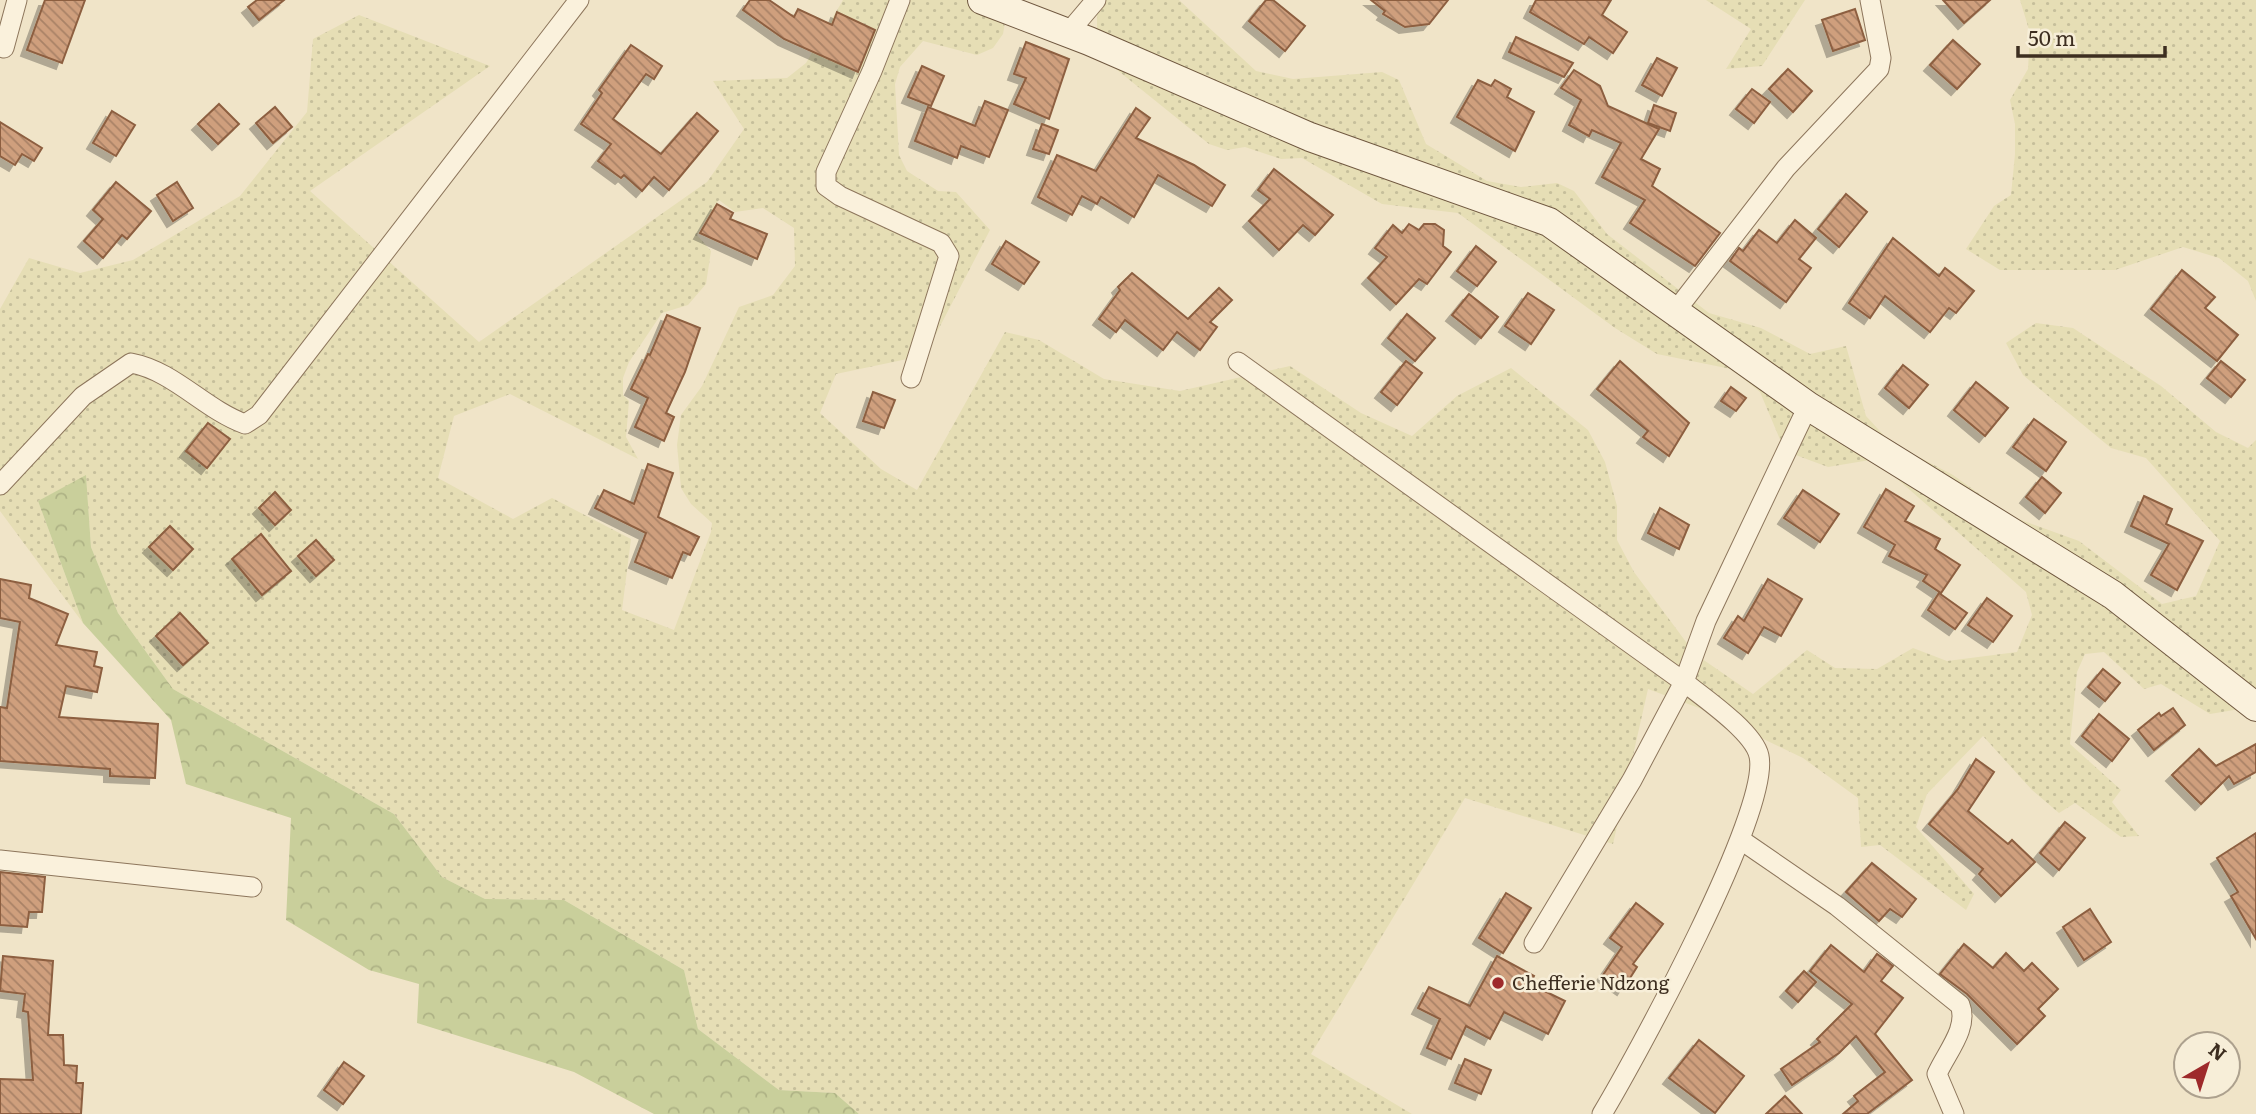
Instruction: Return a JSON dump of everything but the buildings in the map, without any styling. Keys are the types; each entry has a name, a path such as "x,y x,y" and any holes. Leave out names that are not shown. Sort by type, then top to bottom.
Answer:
{"street":[{"path":"4,48 17,0"},
{"path":"0,485 83,396 131,363 151,366 226,417 245,424 259,415 579,0"},
{"path":"900,0 872,71 826,172 826,186 840,197 942,243 949,256 911,378"},
{"path":"982,0 1068,33 1310,137 1549,222 1808,406 2113,595 2256,708"},
{"path":"1068,33 1097,0"},
{"path":"1674,313 1786,168 1879,69 1881,58 1870,0"},
{"path":"1238,362 1684,682 1742,732 1759,756 1759,772 1741,840 1643,1038 1602,1114"},
{"path":"1534,943 1632,780 1684,682 1706,621 1808,406"},
{"path":"1741,840 1838,906 1960,1005 1964,1015 1961,1026 1937,1074 1954,1114"},
{"path":"0,860 252,887"}],"shaded area":[{"path":"843,0 1009,0 1003,34 993,48 977,55 923,41 900,67 895,84 899,155 907,171 938,191 956,192 990,230 936,334 912,358 836,374 820,413 881,469 917,490 1005,332 1039,340 1104,379 1180,391 1290,366 1361,413 1412,436 1457,396 1511,368 1588,430 1605,462 1617,506 1617,540 1634,572 1695,654 1753,694 1807,650 1835,668 1877,669 1913,648 1947,661 2017,652 2032,615 2026,592 1886,469 1870,460 1828,467 1793,454 1781,442 1760,392 1731,369 1657,354 1615,328 1458,213 1382,204 1302,158 1281,159 1245,147 1227,150 1209,144 1106,61 1097,44 1097,0 1179,0 1256,71 1293,79 1382,72 1399,80 1426,144 1487,181 1521,187 1557,183 1574,191 1607,234 1709,313 1761,328 1810,354 1846,346 1866,416 1890,442 1953,475 2010,516 2079,541 2162,604 2196,596 2220,541 2146,458 2111,448 2023,375 2006,343 2036,323 2073,328 2161,386 2216,432 2248,448 2256,440 2256,719 2240,709 2210,714 2161,684 2144,689 2104,652 2085,654 2077,672 2070,744 2121,790 2112,802 2139,836 2121,837 2075,803 2059,813 2032,790 1983,736 1927,794 1916,827 1974,894 1966,910 1880,845 1861,847 1858,798 1803,758 1699,708 1648,689 1613,844 1465,798 1311,1054 1412,1114 859,1114 835,1093 779,1090 698,1029 684,970 564,900 485,899 442,877 394,814 173,689 118,613 91,547 86,476 38,501 83,623 0,511 0,309 29,258 80,273 133,260 240,196 307,112 313,39 359,15 490,66 310,191 479,342 707,182 744,129 713,81 787,78 806,63","holes":["719,200 735,212 763,208 794,228 795,266 773,295 739,307 702,386 681,415 677,445 681,488 691,504 712,523 674,630 622,610 631,539 552,498 513,519 438,478 454,416 510,394 638,459 626,437 629,401 623,395 623,378 629,362 662,313 688,305 706,284 711,251 697,235"]},
{"path":"1706,0 1805,0 1762,66 1726,69 1751,29"},
{"path":"2020,0 2256,0 2256,301 2248,281 2219,258 2183,247 2115,270 2000,270 1966,249 1994,206 2011,195 2015,124 2010,100 2028,69 2030,33"}],"green space":[{"path":"86,475 91,547 118,613 173,689 394,814 442,877 485,899 564,900 684,970 698,1029 779,1090 835,1093 859,1114 654,1114 574,1072 417,1023 419,984 369,970 286,920 291,818 186,784 171,720 83,623 38,501"}],"place":[{"name":"Chefferie Ndzong","path":"1498,983"}]}
